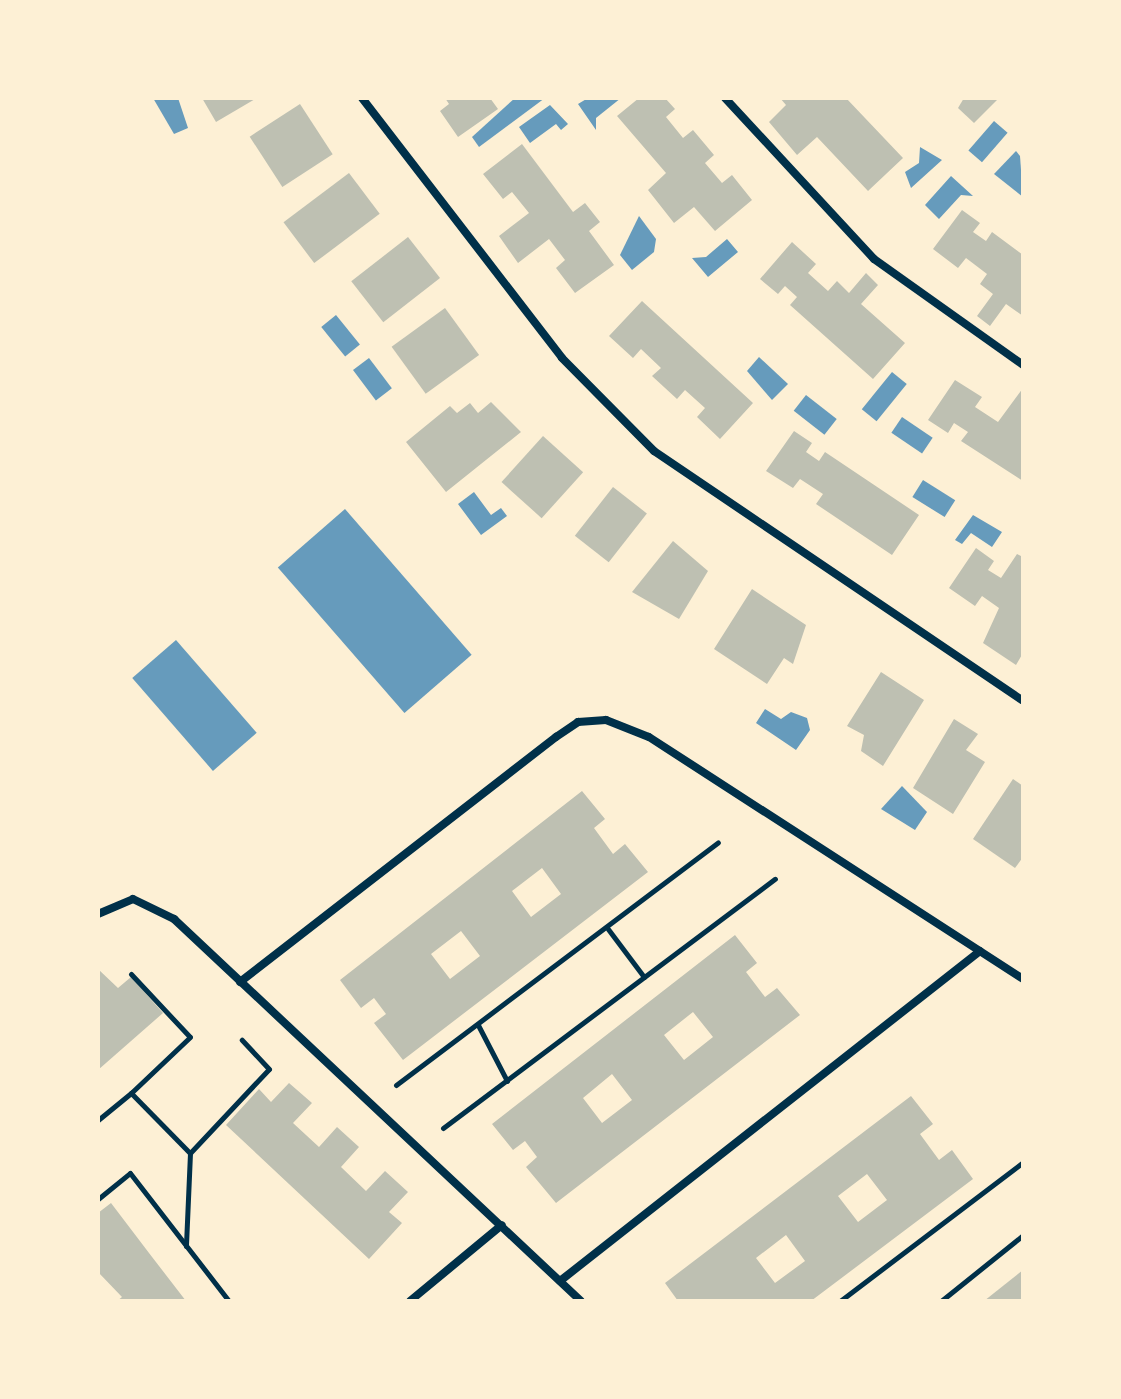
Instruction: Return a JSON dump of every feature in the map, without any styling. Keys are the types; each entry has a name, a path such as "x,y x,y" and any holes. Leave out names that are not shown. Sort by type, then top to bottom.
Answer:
{"street":[{"path":"362,98 562,358 654,451 1023,701"},
{"path":"725,98 874,259 1023,365"},
{"path":"240,982 556,737 578,722 606,720 649,737 1023,979"},
{"path":"98,914 133,899 174,919 581,1301"},
{"path":"560,1281 980,951"},
{"path":"410,1301 502,1225"}],"path":[{"path":"396,1085 608,929 718,842"},
{"path":"443,1128 775,879"},
{"path":"608,929 644,977"},
{"path":"98,1120 190,1037 131,974"},
{"path":"478,1025 507,1081"},
{"path":"186,1246 190,1153 269,1069 242,1040"},
{"path":"131,1093 190,1153"},
{"path":"840,1301 1023,1162"},
{"path":"98,1199 130,1173 229,1301"},
{"path":"941,1301 1023,1235"}],"water":[{"path":"153,98 178,98 188,128 174,134"},
{"path":"515,98 545,98 479,147 472,137"},
{"path":"588,98 621,98 596,118 596,130 578,104"},
{"path":"550,105 568,124 561,130 556,124 530,143 519,127"},
{"path":"994,121 1008,133 982,162 968,150"},
{"path":"920,147 942,160 911,188 905,172 919,163"},
{"path":"1016,151 1020,156 1023,197 994,174"},
{"path":"951,176 973,196 961,195 939,219 925,205"},
{"path":"639,216 656,239 654,252 632,270 620,255"},
{"path":"727,239 738,252 708,277 692,258 706,257"},
{"path":"336,315 360,345 345,356 321,327"},
{"path":"759,357 788,384 772,400 747,371"},
{"path":"369,358 392,388 376,400 353,370"},
{"path":"892,372 907,384 877,421 862,409"},
{"path":"806,395 837,419 824,435 794,411"},
{"path":"902,417 933,438 922,453 891,433"},
{"path":"923,480 955,500 945,517 912,497"},
{"path":"474,492 491,515 501,508 507,516 481,535 458,504"},
{"path":"345,509 472,655 404,713 278,567"},
{"path":"973,515 1002,532 992,547 971,533 962,544 955,540"},
{"path":"176,640 257,733 213,771 132,678"},
{"path":"765,709 781,719 791,712 807,718 810,730 796,750 756,723"},
{"path":"902,786 927,812 915,830 881,809"}],"building":[{"path":"202,98 257,98 216,122"},
{"path":"445,98 490,98 498,109 458,137 440,111 449,104"},
{"path":"639,98 665,98 675,109 666,117 683,138 693,130 714,155 705,163 722,183 732,175 752,200 715,231 694,207 674,223 648,190 666,173 617,116"},
{"path":"780,98 846,98 903,158 868,191 817,137 797,155 769,122 786,105"},
{"path":"964,98 999,98 974,123 958,108"},
{"path":"300,104 333,154 282,187 250,137"},
{"path":"522,144 573,212 585,203 600,222 589,231 614,265 575,293 556,268 565,260 549,239 518,263 499,236 529,213 512,192 503,199 483,174"},
{"path":"349,173 380,214 314,263 284,222"},
{"path":"962,210 980,223 973,232 986,241 992,232 1023,255 1023,316 1006,304 990,326 977,316 993,294 980,284 987,274 966,258 958,268 933,249"},
{"path":"408,237 440,278 383,322 351,281"},
{"path":"792,242 816,264 808,273 828,291 837,281 849,293 866,273 878,285 861,304 905,343 873,379 790,305 797,297 785,286 778,294 760,279"},
{"path":"642,301 753,403 720,439 697,417 705,408 685,390 677,399 652,376 661,368 641,349 633,358 609,336"},
{"path":"445,308 479,355 426,394 392,347"},
{"path":"955,380 982,397 975,407 998,422 1023,388 1023,481 961,441 968,432 954,423 948,433 928,420"},
{"path":"491,402 521,432 446,492 406,442 450,406 457,413 470,403 478,413"},
{"path":"794,431 812,443 806,452 819,461 825,452 919,515 892,555 816,504 823,494 800,479 793,488 766,471"},
{"path":"543,436 583,472 542,518 502,482"},
{"path":"613,487 647,513 609,562 575,536"},
{"path":"673,541 708,571 679,619 632,592"},
{"path":"976,548 994,561 988,570 1001,578 1017,554 1023,557 1023,653 1016,665 983,643 999,608 982,596 975,606 949,588"},
{"path":"752,589 806,625 793,664 784,658 767,684 714,649"},
{"path":"881,672 924,700 883,766 861,751 864,735 847,726"},
{"path":"954,719 978,734 966,750 985,762 953,814 913,788"},
{"path":"1013,779 1023,786 1023,857 1015,868 973,839"},
{"path":"582,791 605,819 594,828 613,854 625,844 648,872 403,1060 374,1023 386,1014 374,998 361,1008 340,980","holes":["542,868 561,894 531,917 512,891","461,931 480,956 450,979 431,954"]},
{"path":"735,935 757,963 746,972 765,997 777,988 800,1015 556,1203 526,1167 537,1157 525,1141 513,1150 492,1124","holes":["693,1012 713,1037 684,1060 664,1035","612,1074 632,1100 602,1123 583,1098"]},
{"path":"98,969 118,988 131,977 163,1013 98,1070"},
{"path":"289,1083 312,1103 293,1123 319,1147 337,1127 359,1147 341,1167 366,1191 385,1171 408,1192 389,1212 402,1223 369,1259 226,1125 259,1089 271,1102"},
{"path":"911,1096 933,1124 920,1134 939,1160 952,1150 973,1179 811,1301 678,1301 665,1283","holes":["867,1174 887,1200 858,1222 838,1196","786,1235 805,1261 775,1283 756,1258"]},
{"path":"111,1203 186,1301 117,1301 122,1297 98,1272 98,1213"},
{"path":"1023,1270 1023,1301 984,1301"}]}
